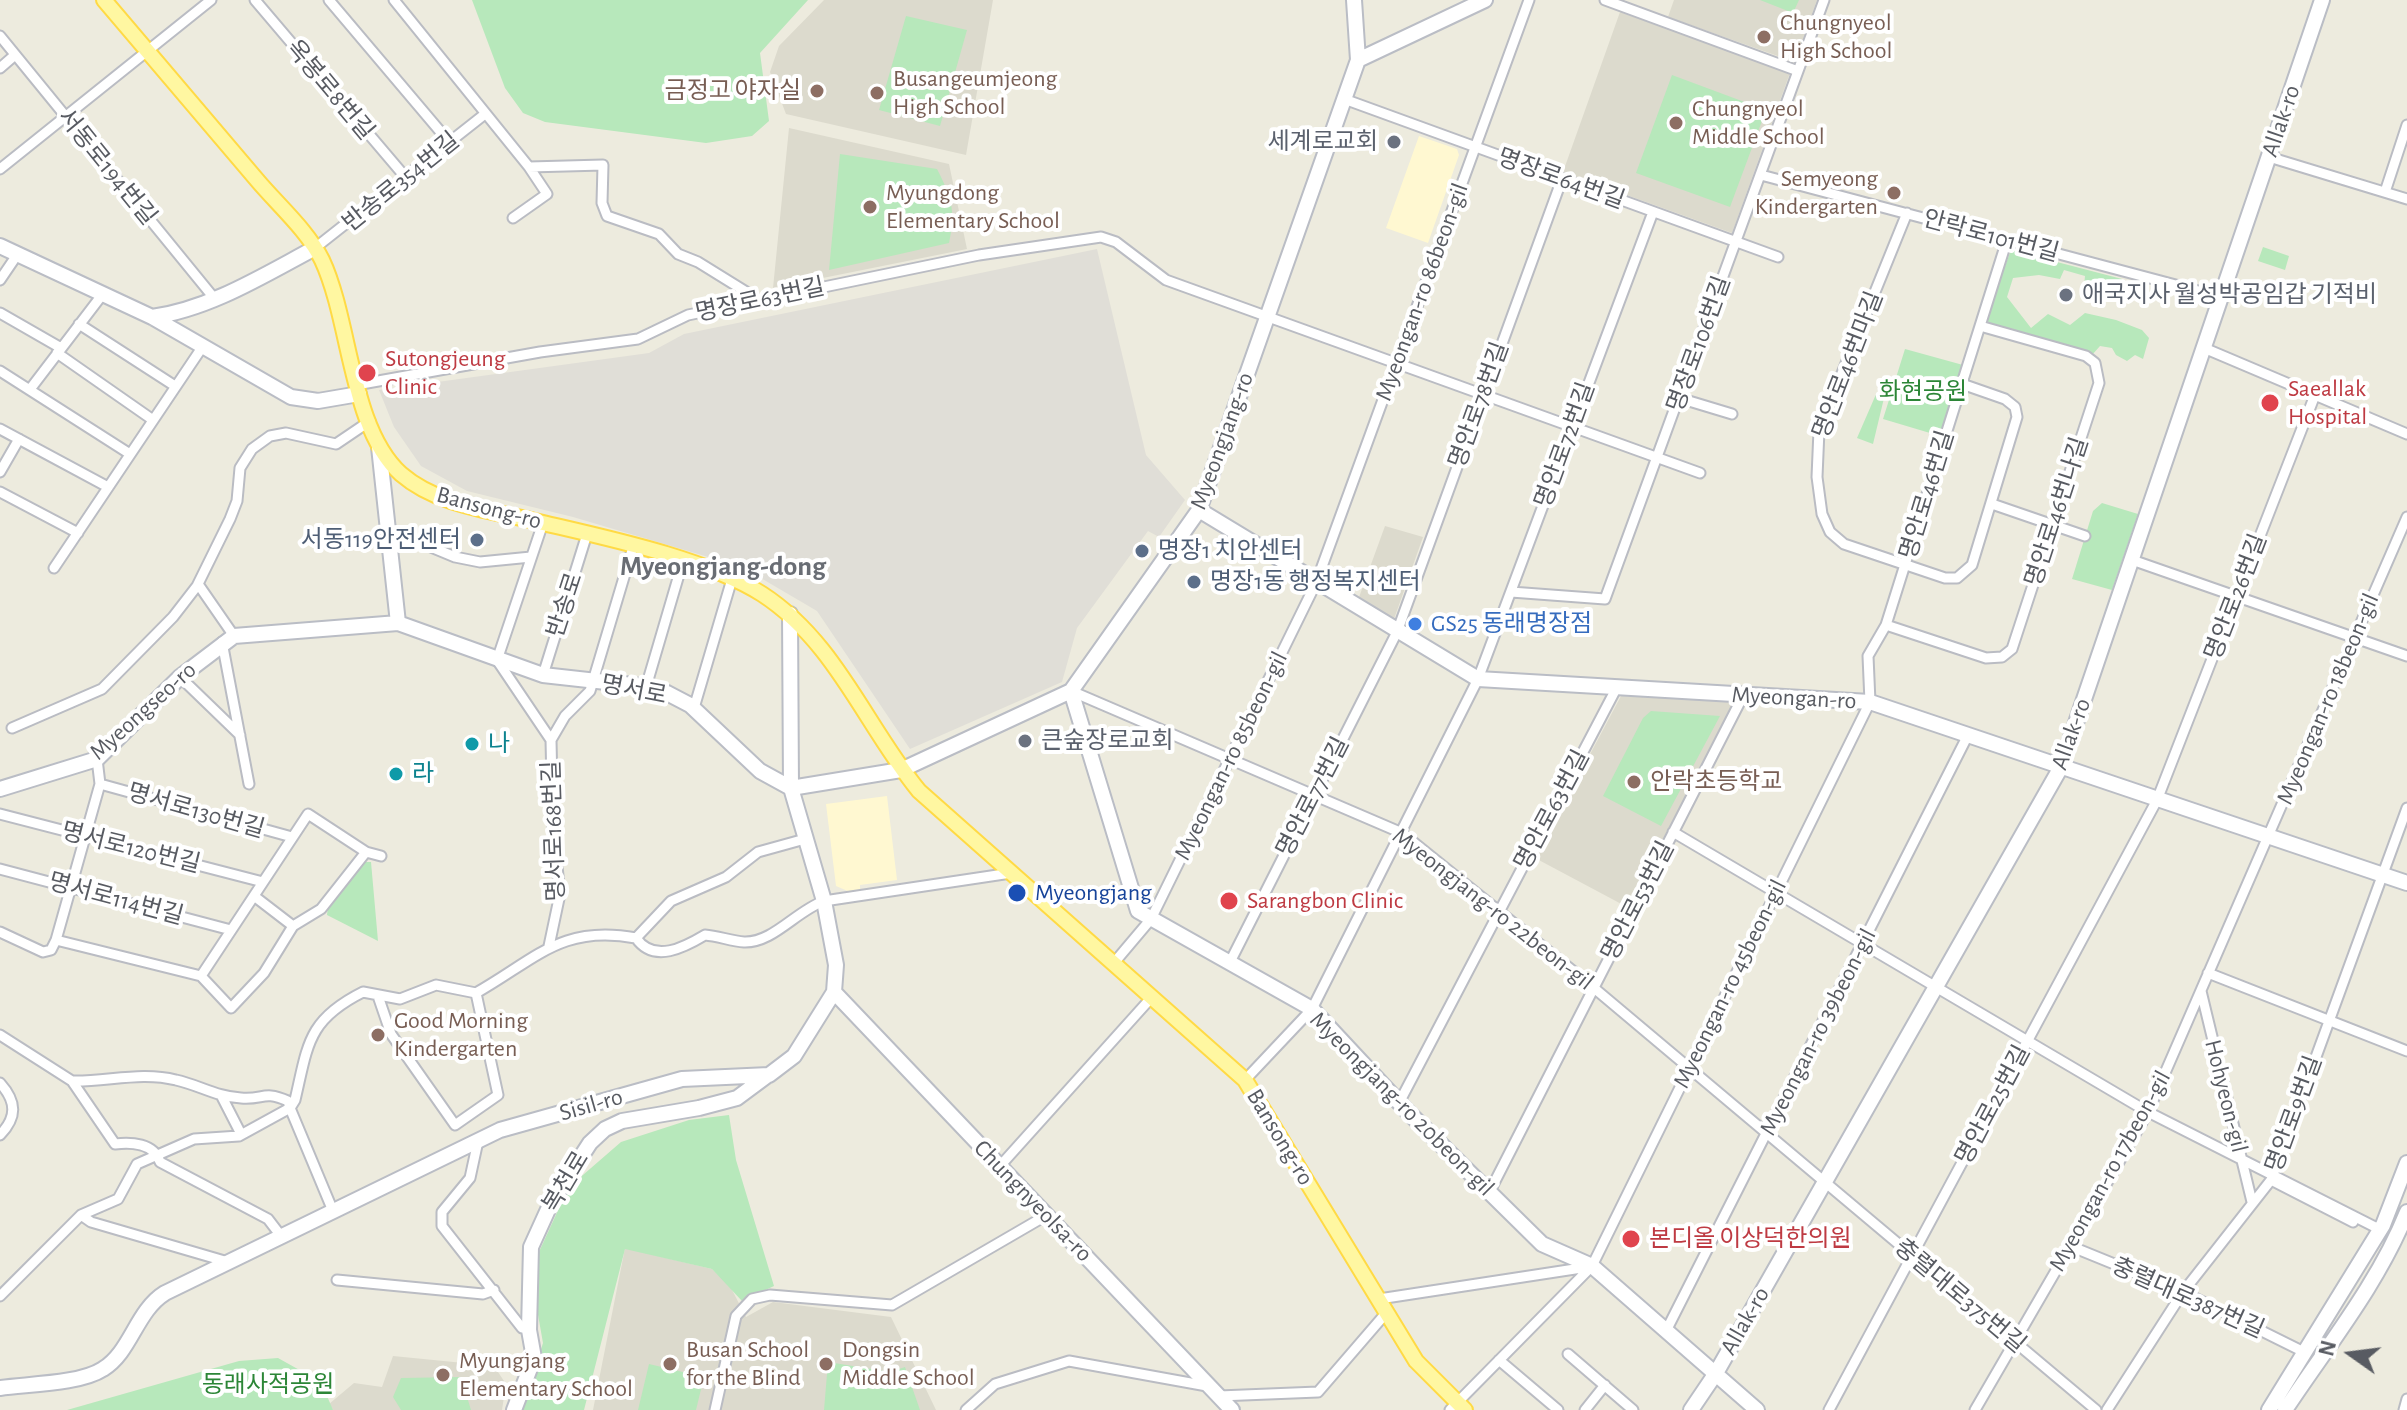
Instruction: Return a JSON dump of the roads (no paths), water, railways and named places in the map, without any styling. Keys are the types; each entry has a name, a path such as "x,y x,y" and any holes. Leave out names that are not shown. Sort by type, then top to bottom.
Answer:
{"main road":[{"name":"Bansong-ro","path":"104,0 315,248 336,298 357,389 379,447 400,473 424,490 469,506 683,561 732,579 790,614 835,663 901,770 919,791 1245,1080 1416,1361 1457,1408"},
{"path":"1354,0 1358,60 1485,0"},
{"name":"Allak-ro","path":"1691,1410 1716,1373 2061,767 2322,0"},
{"name":"Myeongjang-ro","path":"791,788 901,770 1071,691 1199,510 1358,60"},
{"path":"0,246 152,317 296,399 318,401 357,389"},
{"path":"152,317 175,314 214,298 315,248"},
{"path":"228,639 398,623 379,447"},
{"name":"Myeongan-ro","path":"1199,510 1478,679 1870,702 2407,883"},
{"path":"769,1075 794,1056 834,992 836,965 824,901 791,788 790,614"},
{"name":"명서로","path":"398,623 543,675 646,687 667,693 694,708 760,771 791,788"},
{"name":"Myeongseo-ro","path":"0,789 97,759 180,677 228,639"},
{"name":"Myeongjang-ro 20beon-gil","path":"1071,691 1138,911 1312,1009 1542,1244 1592,1266 1757,1410"},
{"name":"Chungnyeolsa-ro","path":"834,992 1232,1410"},
{"name":"Sisil-ro","path":"0,1388 88,1376 105,1369 158,1297 500,1130 682,1079 769,1075"},
{"name":"복천로","path":"514,1410 534,1358 529,1327 531,1247 551,1203 590,1143 605,1129 622,1121 737,1098 769,1075"},
{"path":"2269,1410 2379,1233 2407,1163"},
{"path":"2285,1410 2401,1244 2407,1212"}],"street":[{"name":"옥봉로8번길","path":"255,0 407,179"},
{"path":"329,0 450,143"},
{"path":"394,0 529,167 547,194 513,218"},
{"name":"Myeongan-ro 86beon-gil","path":"1316,583 1529,0"},
{"path":"1605,0 1798,71"},
{"name":"명장로106번길","path":"1511,592 1605,599 1824,0"},
{"path":"0,169 148,52 207,1"},
{"name":"서동로194번길","path":"0,36 214,298"},
{"path":"0,68 15,55"},
{"name":"명장로64번길","path":"1344,99 1778,257"},
{"name":"반송로354번길","path":"315,248 407,179 485,114"},
{"path":"2385,192 2407,125"},
{"path":"2269,157 2407,199"},
{"path":"529,167 603,165 602,203 607,216 659,234 678,254 740,288 752,302"},
{"name":"안락로101번길","path":"1761,175 2221,297"},
{"name":"명안로78번길","path":"1397,632 1562,179"},
{"name":"명안로72번길","path":"1245,1080 1312,1009 1478,679 1653,212"},
{"name":"명안로46번마길","path":"1905,565 1844,544 1830,532 1822,514 1816,445 1907,213"},
{"name":"명장로63번길","path":"357,389 540,352 638,339 688,315 979,255 1101,237 1116,242 1166,280 1700,473"},
{"name":"명안로46번길","path":"1870,702 1868,656 1886,625 2007,240"},
{"path":"0,280 17,255"},
{"path":"31,388 102,295"},
{"path":"0,313 59,350 153,420"},
{"path":"79,324 175,386"},
{"name":"명안로46번나길","path":"1886,625 1986,658 2002,657 2016,642 2051,524 2099,383 2099,372 2086,356 1980,326"},
{"path":"54,568 203,346"},
{"path":"2204,348 2407,434"},
{"path":"0,371 130,454"},
{"path":"1905,565 1945,578 1964,573 1972,565 1992,504 2016,426 2015,407 2005,399 1962,384"},
{"name":"명안로26번길","path":"2157,800 2315,395"},
{"path":"1679,398 1732,414"},
{"path":"12,728 102,689 140,654 198,584 230,519 237,501 240,468 252,449 270,436 286,433 336,444 370,421"},
{"path":"0,429 108,487"},
{"path":"0,472 19,439"},
{"path":"0,492 78,533"},
{"path":"1992,504 2085,536"},
{"name":"Myeongan-ro 18beon-gil","path":"2268,836 2407,517"},
{"name":"반송로","path":"497,660 543,523"},
{"path":"390,530 455,557 480,562 531,557"},
{"name":"반송로","path":"543,675 587,534"},
{"name":"반송로","path":"593,681 633,547"},
{"path":"2132,560 2407,656"},
{"path":"646,687 683,561"},
{"path":"694,708 732,579"},
{"name":"Myeongan-ro 85beon-gil","path":"1113,964 1151,919 1316,583"},
{"path":"198,584 228,639 249,784"},
{"name":"명안로77번길","path":"1230,962 1397,632"},
{"path":"497,660 551,740"},
{"path":"180,677 240,735"},
{"name":"명서로168번길","path":"549,946 560,894 553,830 551,740 565,716 584,699 593,681"},
{"name":"명안로63번길","path":"1400,1101 1616,689"},
{"name":"Myeongjang-ro 22beon-gil","path":"1071,691 1402,833 1594,988 1687,1070 1824,1183"},
{"name":"명안로53번길","path":"1489,1193 1744,694"},
{"name":"Myeongan-ro 45beon-gil","path":"1457,1408 1499,1360 1592,1266 1870,702"},
{"name":"Myeongan-ro 39beon-gil","path":"1667,1329 1968,735"},
{"name":"명서로130번길","path":"56,940 100,784 97,759"},
{"name":"명서로130번길","path":"100,784 292,837"},
{"name":"명안로25번길","path":"1829,1410 2157,800"},
{"name":"명안로9번길","path":"2107,1410 2183,1292 2272,1176 2407,808"},
{"name":"명서로120번길","path":"0,814 263,882"},
{"path":"201,976 308,814 366,852 381,856"},
{"path":"1673,832 2148,1112 2241,1157 2379,1233"},
{"name":"Myeongan-ro 17beon-gil","path":"1975,1410 2148,1112 2268,836"},
{"path":"636,938 671,901 726,877 758,852 805,839"},
{"path":"0,932 43,952 51,950 56,940 201,976 231,1008 264,973 293,926 321,909 366,852"},
{"name":"명서로114번길","path":"0,869 231,930"},
{"path":"0,1296 81,1215 118,1199 137,1164 194,1139 241,1134 290,1108 295,1100 305,1046 331,1011 358,995 400,999 428,985 476,993 549,946 572,937 596,933 636,938 640,944 665,953 685,948 705,935 746,942 773,935 803,909 824,901 1011,873"},
{"path":"254,896 293,926"},
{"path":"2208,973 2407,1051"},
{"name":"Hohyeon-gil","path":"2201,991 2252,1202"},
{"path":"378,996 391,1034 455,1125 498,1095 476,993"},
{"path":"1000,1166 1151,998"},
{"path":"0,1035 72,1081 115,1144 130,1142 158,1155 160,1162 268,1219 281,1236"},
{"path":"72,1081 146,1076 178,1080 221,1095 244,1099 271,1093 288,1101 333,1211"},
{"path":"0,1083 12,1096 14,1109 13,1120 0,1135"},
{"path":"221,1095 241,1134"},
{"path":"478,1141 470,1178 442,1212 442,1226 522,1328 529,1327"},
{"name":"충렬대로375번길","path":"1824,1183 2096,1410"},
{"path":"81,1215 91,1222 228,1262"},
{"path":"715,1410 736,1316 752,1299 770,1295 892,1305 1047,1215"},
{"name":"충렬대로387번길","path":"2070,1246 2183,1292 2304,1352"},
{"path":"966,1410 995,1384 1069,1361 1214,1391 1318,1392 1383,1306 1592,1266"},
{"path":"337,1280 483,1294 494,1290"},
{"path":"1568,1354 1633,1410"},
{"path":"1499,1360 1558,1410"},
{"path":"1585,1410 1605,1385"},
{"path":"2404,1410 2407,1399"}],"place":[{"name":"Chungnyeol High School","path":"1764,37"},
{"name":"금정고 야자실","path":"817,91"},
{"name":"Busangeumjeong High School","path":"877,93"},
{"name":"Chungnyeol Middle School","path":"1676,123"},
{"name":"세계로교회","path":"1394,142"},
{"name":"Semyeong Kindergarten","path":"1894,193"},
{"name":"Myungdong Elementary School","path":"870,207"},
{"name":"애국지사 월성박공임갑 기적비","path":"2066,295"},
{"name":"Sutongjeung Clinic","path":"367,373"},
{"name":"Saeallak Hospital","path":"2270,403"},
{"name":"서동119안전센터","path":"477,540"},
{"name":"명장1 치안센터","path":"1142,551"},
{"name":"명장1동 행정복지센터","path":"1194,582"},
{"name":"GS25 동래명장점","path":"1415,624"},
{"name":"큰숲장로교회","path":"1025,741"},
{"name":"나","path":"472,744"},
{"name":"라","path":"396,774"},
{"name":"안락초등학교","path":"1634,782"},
{"name":"Myeongjang","path":"1017,893"},
{"name":"Sarangbon Clinic","path":"1229,901"},
{"name":"Good Morning Kindergarten","path":"378,1035"},
{"name":"본디올 이상덕한의원","path":"1631,1239"},
{"name":"Busan School for the Blind","path":"670,1364"},
{"name":"Dongsin Middle School","path":"826,1364"},
{"name":"Myungjang Elementary School","path":"443,1375"}],"district":[{"name":"Myeongjang-dong","path":"723,567"}],"park label":[{"name":"화현공원","path":"1923,392"},
{"name":"동래사적공원","path":"268,1385"}]}
